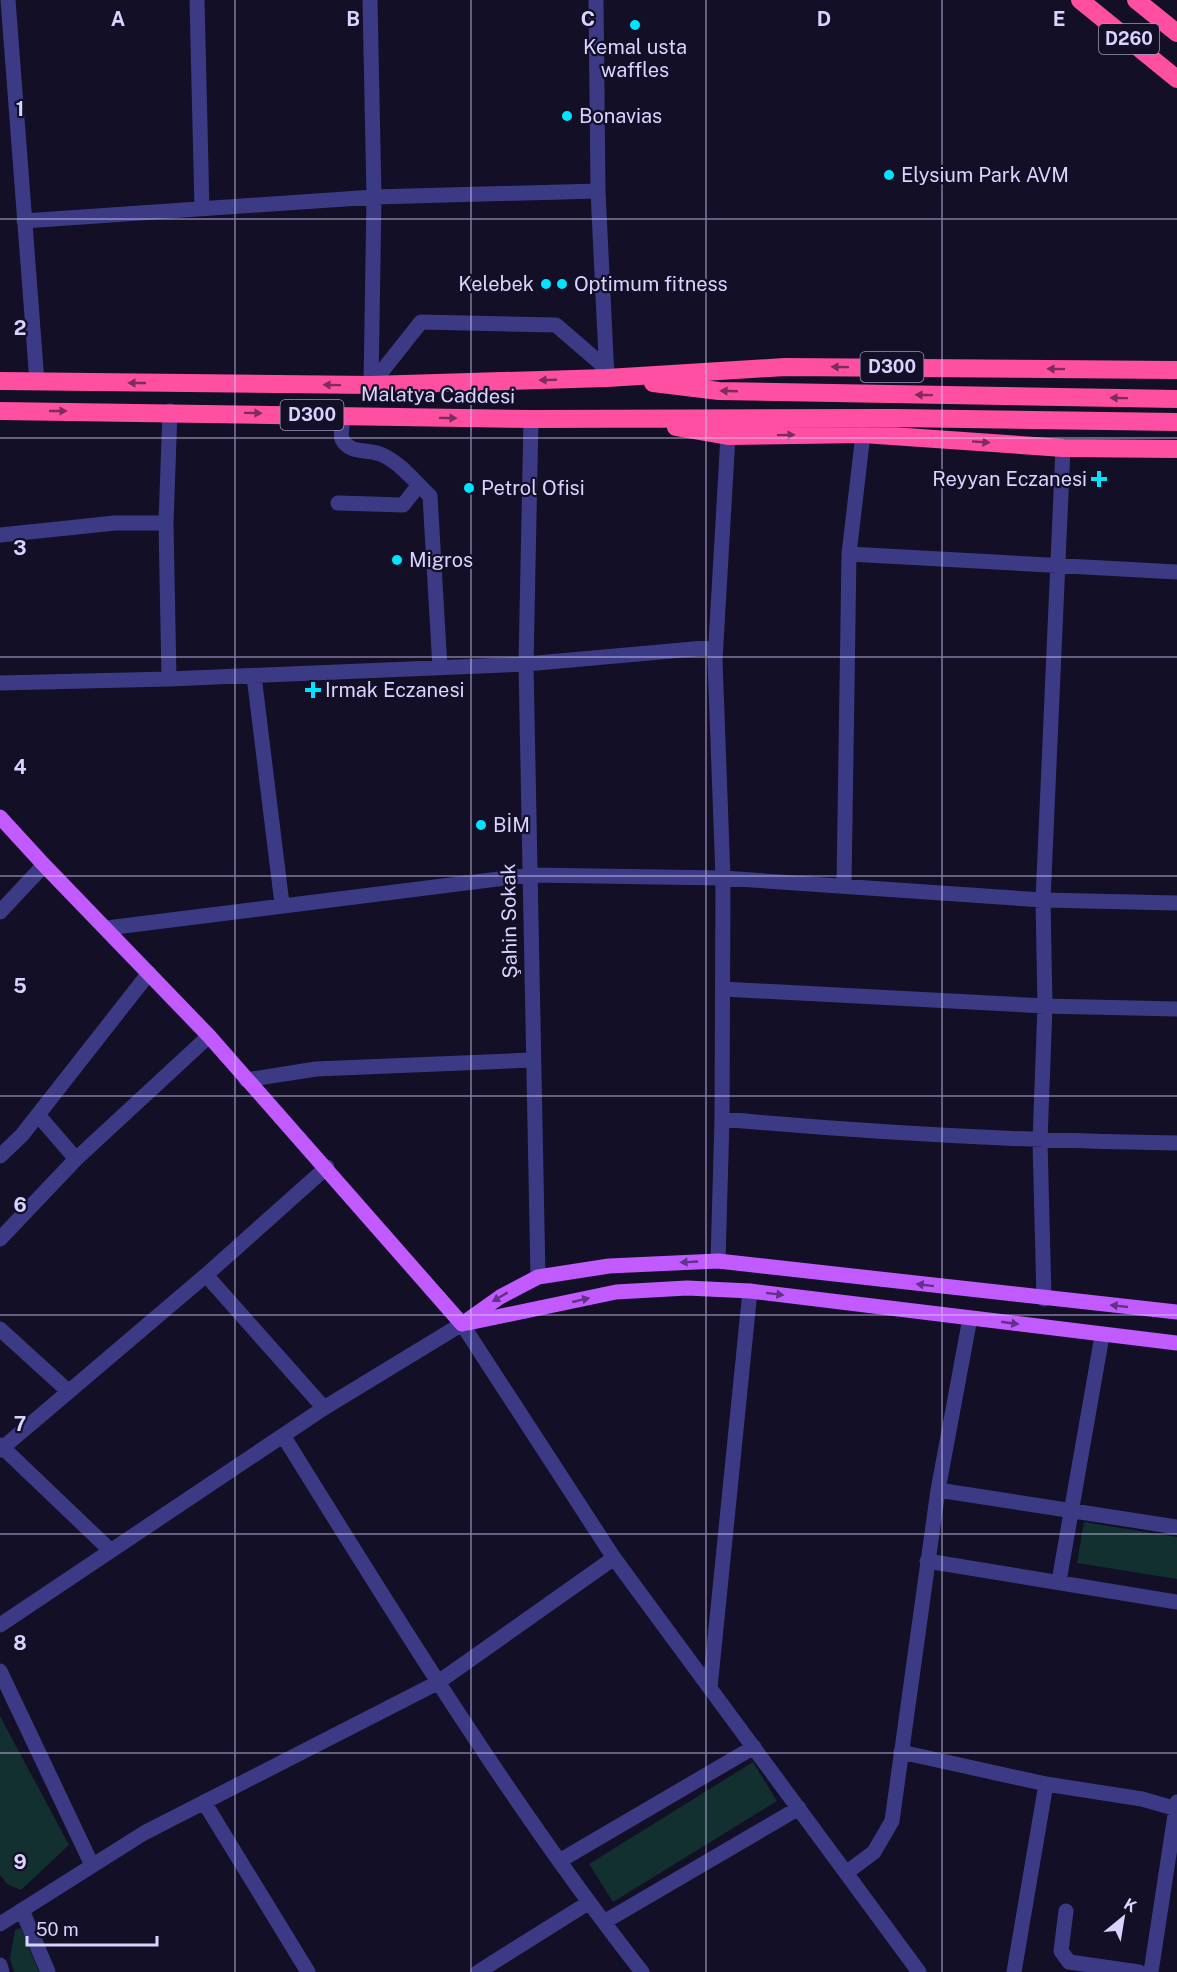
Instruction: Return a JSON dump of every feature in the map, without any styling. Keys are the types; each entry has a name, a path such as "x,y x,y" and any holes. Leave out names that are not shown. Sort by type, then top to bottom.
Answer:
{"highway":[{"name":"D260","path":"1080,0 1177,79"},
{"name":"D260","path":"1136,0 1177,33"},
{"name":"D300","path":"607,373 784,366 1177,370"},
{"name":"Malatya Caddesi","path":"0,381 371,385 607,373"},
{"path":"607,373 720,391 1177,399"},
{"name":"Malatya Caddesi","path":"0,411 170,411 343,416 624,419"},
{"path":"624,419 895,418 1177,422"},
{"name":"D300","path":"624,419 728,436 863,434 1064,448 1177,449"}],"main road":[{"path":"0,817 44,866 107,928 208,1036 327,1167 462,1324"},
{"path":"462,1324 500,1297 538,1277 609,1266 718,1261 1177,1312"},
{"path":"462,1324 616,1292 687,1288 750,1292 1102,1336 1177,1343"}],"street":[{"path":"8,0 37,382"},
{"path":"198,0 202,209"},
{"path":"370,0 374,197 371,385"},
{"path":"596,0 598,191 607,373"},
{"path":"24,221 374,197 598,191"},
{"path":"371,385 421,322 556,325 607,373"},
{"path":"169,680 166,523 170,411"},
{"path":"343,416 342,437 345,442 359,451 380,454 430,496 440,668"},
{"name":"Şahin Sokak","path":"531,419 526,664 538,1277"},
{"path":"844,885 849,554 863,434"},
{"path":"718,1261 722,1119 723,878 716,647 728,436"},
{"path":"1044,1299 1040,1141 1045,1006 1043,900 1056,567 1064,448"},
{"path":"338,503 403,505 418,485"},
{"path":"0,535 114,523 166,523"},
{"path":"849,554 1177,572"},
{"path":"0,683 169,680 526,664 716,647"},
{"path":"254,676 282,904"},
{"path":"0,912 44,866"},
{"path":"107,928 282,904 530,875 723,878 1043,900 1177,903"},
{"path":"0,1156 38,1115 149,973"},
{"path":"723,989 1045,1006 1177,1009"},
{"path":"0,1239 76,1159 208,1036"},
{"path":"246,1080 316,1069 532,1060"},
{"path":"38,1115 76,1159"},
{"path":"722,1119 843,1130 1040,1141 1177,1143"},
{"path":"110,1550 1,1447 206,1275 327,1167"},
{"path":"206,1275 324,1408"},
{"path":"710,1688 750,1292"},
{"path":"846,1873 874,1852 891,1821 927,1560 970,1318"},
{"path":"0,1625 110,1550 284,1437 324,1408 462,1324 614,1558 920,1972"},
{"path":"0,1329 68,1391"},
{"path":"1059,1581 1102,1336"},
{"path":"284,1437 437,1683 561,1860 588,1903 642,1972"},
{"path":"938,1490 1177,1527"},
{"path":"0,1924 144,1833 437,1683 614,1558"},
{"path":"927,1560 1177,1602"},
{"path":"0,1671 92,1865"},
{"path":"561,1860 754,1748"},
{"path":"901,1752 1046,1784 1177,1806 1151,1972"},
{"path":"1014,1972 1046,1784"},
{"path":"204,1802 308,1972"},
{"path":"604,1923 799,1809"},
{"path":"478,1972 588,1903"},
{"path":"22,1910 48,1972"},
{"path":"1066,1911 1060,1950 1069,1962 1139,1972"},
{"path":"0,1965 2,1972"}],"green space":[{"path":"1084,1522 1177,1537 1177,1579 1077,1563"},
{"path":"0,1716 69,1845 21,1890 7,1884 0,1875"},
{"path":"753,1762 777,1801 613,1902 589,1864"},
{"path":"21,1928 39,1972 14,1972 10,1958 15,1930"}],"place":[{"name":"Kemal usta waffles","path":"635,25"},
{"name":"Bonavias","path":"567,116"},
{"name":"Elysium Park AVM","path":"889,175"},
{"name":"Kelebek","path":"546,284"},
{"name":"Optimum fitness","path":"562,284"},
{"name":"Reyyan Eczanesi","path":"1099,479"},
{"name":"Petrol Ofisi","path":"469,488"},
{"name":"Migros","path":"397,560"},
{"name":"Irmak Eczanesi","path":"313,690"},
{"name":"BİM","path":"481,825"}]}
